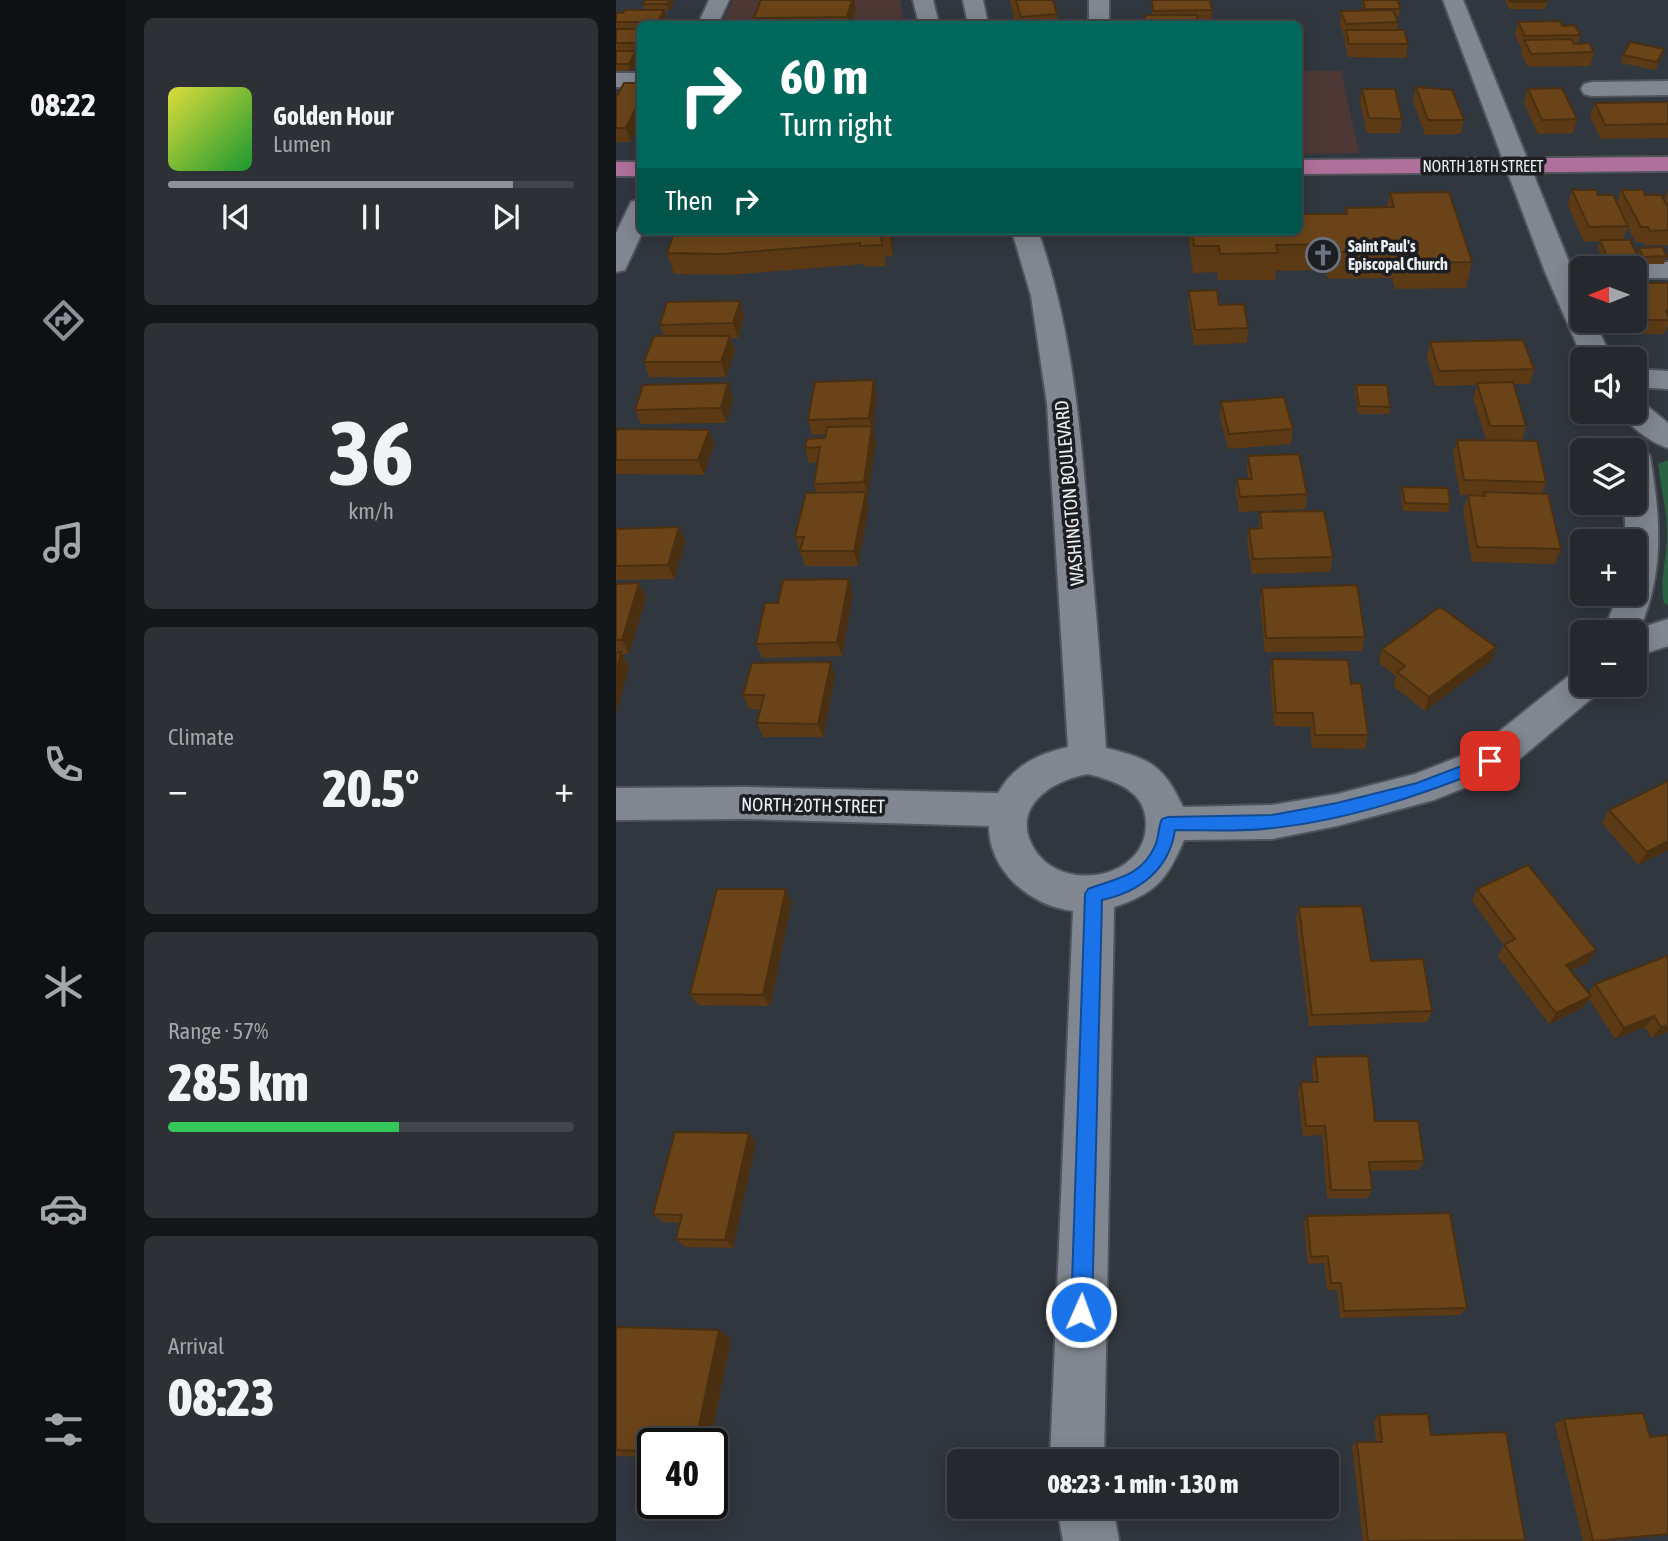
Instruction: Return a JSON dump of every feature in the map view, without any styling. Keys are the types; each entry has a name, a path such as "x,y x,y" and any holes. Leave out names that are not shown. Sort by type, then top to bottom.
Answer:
{"main road":[{"name":"NORTH 18TH STREET","path":"1302,167 1668,164"},
{"path":"616,169 637,169"}],"street":[{"path":"709,21 719,0"},
{"path":"923,0 928,21"},
{"path":"973,0 977,21"},
{"path":"1099,0 1099,21"},
{"path":"1453,0 1517,165 1570,271"},
{"path":"616,80 637,80"},
{"path":"1592,89 1668,88"},
{"path":"616,264 637,214"},
{"name":"WASHINGTON BOULEVARD","path":"1026,235 1047,313 1064,408 1085,682 1088,759"},
{"path":"1647,270 1668,270"},
{"path":"1647,379 1668,380"},
{"path":"1647,421 1668,438"},
{"path":"1627,620 1639,575 1642,538 1640,515"},
{"path":"1647,639 1668,632"},
{"path":"1168,824 1272,822 1337,810 1420,789 1490,761 1570,695"},
{"path":"1088,759 1127,767 1144,777 1157,790 1165,806 1168,824 1165,843 1155,862 1139,878 1118,889 1094,894 1068,893 1044,885 1025,870 1012,852 1007,831 1010,810 1026,784 1040,774 1071,761 1088,759"},
{"path":"616,817 745,803"},
{"name":"NORTH 20TH STREET","path":"616,804 745,803 1010,810"},
{"path":"1077,1449 1094,894"},
{"path":"1076,1519 1076,1541"},
{"path":"1087,1519 1091,1541"}],"shaded area":[{"path":"733,0 900,0 904,21 722,21"},
{"path":"1302,71 1341,71 1359,153 1302,154"}],"green space":[{"path":"1668,460 1668,605 1664,603 1663,595 1667,527 1658,464"}],"building":[{"path":"646,0 669,0 667,4 643,4"},
{"path":"761,0 852,0 847,17 754,18"},
{"path":"1016,0 1053,0 1057,14 1021,17"},
{"path":"1152,0 1210,0 1212,10 1153,11"},
{"path":"1363,0 1398,0 1400,9 1365,9"},
{"path":"1509,0 1546,0 1547,2 1511,2"},
{"path":"625,10 664,10 658,21 616,22 616,13 623,13"},
{"path":"1393,10 1398,22 1346,24 1341,11"},
{"path":"1145,15 1197,15 1198,21 1145,21"},
{"path":"1560,21 1562,26 1575,25 1580,35 1525,36 1518,22"},
{"path":"616,29 637,29 637,43 616,43"},
{"path":"1346,30 1404,30 1408,44 1349,44"},
{"path":"1571,39 1574,44 1589,43 1594,52 1531,54 1524,40"},
{"path":"1630,42 1664,49 1657,62 1623,55"},
{"path":"616,51 636,51 629,64 616,64"},
{"path":"624,83 637,83 637,105 626,128 616,128 617,96"},
{"path":"1416,87 1452,90 1464,120 1428,120"},
{"path":"1562,88 1577,119 1542,120 1528,89"},
{"path":"1362,89 1395,89 1402,119 1369,118"},
{"path":"1668,102 1668,124 1605,125 1595,103"},
{"path":"1572,190 1596,190 1598,195 1613,195 1628,226 1589,227"},
{"path":"1621,190 1643,190 1645,195 1661,195 1668,207 1668,230 1650,231 1648,227 1641,227"},
{"path":"1449,192 1472,262 1400,263 1397,251 1332,252 1330,244 1276,245 1278,253 1220,254 1219,246 1194,246 1193,235 1302,235 1302,214 1347,214 1346,208 1394,207 1390,193"},
{"path":"674,235 889,235 881,236 882,245 860,246 860,243 722,254 667,253"},
{"path":"1600,240 1630,240 1638,256 1607,256"},
{"path":"1662,247 1667,256 1643,256 1639,248"},
{"path":"1647,283 1668,283 1668,320 1647,320"},
{"path":"1217,290 1219,305 1244,304 1248,328 1195,330 1189,291"},
{"path":"740,301 733,323 660,325 667,302"},
{"path":"654,336 730,336 721,362 644,362"},
{"path":"1523,340 1534,369 1439,371 1430,342"},
{"path":"874,380 869,418 808,420 815,382"},
{"path":"1513,382 1526,426 1490,426 1477,383"},
{"path":"728,383 721,408 635,410 643,385"},
{"path":"1356,385 1387,385 1390,407 1359,406"},
{"path":"1284,397 1293,429 1229,434 1221,402"},
{"path":"872,426 864,482 814,484 820,447 805,448 807,439 825,438 827,427"},
{"path":"616,429 709,430 698,460 616,460"},
{"path":"1457,440 1537,441 1546,482 1464,480"},
{"path":"1299,454 1307,494 1240,497 1237,479 1252,479 1248,456"},
{"path":"1402,487 1448,488 1450,504 1405,503"},
{"path":"866,492 854,551 800,551 804,537 795,537 806,493"},
{"path":"1484,492 1548,494 1561,549 1477,547 1468,495 1485,496"},
{"path":"1324,511 1333,557 1253,559 1249,529 1262,528 1260,512"},
{"path":"679,527 668,565 616,566 616,529"},
{"path":"849,579 837,642 756,644 765,603 778,603 783,580"},
{"path":"639,583 622,640 616,640 616,584"},
{"path":"1357,585 1365,637 1266,638 1262,588"},
{"path":"1440,607 1496,647 1429,697 1397,672 1405,666 1382,649"},
{"path":"621,652 616,672 616,653"},
{"path":"1272,659 1348,660 1351,684 1361,683 1368,735 1315,735 1313,713 1276,713"},
{"path":"831,662 818,724 757,723 764,695 743,695 752,663"},
{"path":"1668,781 1668,841 1647,852 1609,810"},
{"path":"1528,865 1596,950 1566,965 1591,996 1556,1013 1504,945 1515,939 1477,889"},
{"path":"717,889 786,889 763,995 690,994"},
{"path":"1362,906 1371,961 1423,959 1432,1011 1312,1015 1299,907"},
{"path":"1667,956 1668,1025 1661,1027 1654,1016 1624,1028 1595,984"},
{"path":"1368,1056 1375,1121 1418,1121 1424,1161 1369,1162 1372,1190 1331,1190 1325,1126 1306,1126 1301,1082 1318,1082 1315,1057"},
{"path":"675,1132 749,1133 725,1240 676,1239 682,1215 653,1214"},
{"path":"1450,1213 1467,1308 1344,1311 1341,1283 1331,1283 1328,1256 1311,1257 1307,1216"},
{"path":"616,1327 719,1330 698,1428 637,1428 637,1451 616,1450"},
{"path":"1643,1413 1650,1437 1668,1435 1668,1534 1593,1541 1564,1419"},
{"path":"1428,1414 1431,1435 1506,1432 1525,1540 1368,1541 1357,1442 1382,1442 1379,1415"}],"place":[{"name":"Saint Paul's Episcopal Church","path":"1323,255"}],"route":[{"path":"1081,1312 1094,894 1118,889 1139,878 1155,862 1165,843 1168,824 1272,822 1337,810 1420,789 1490,761"}]}
